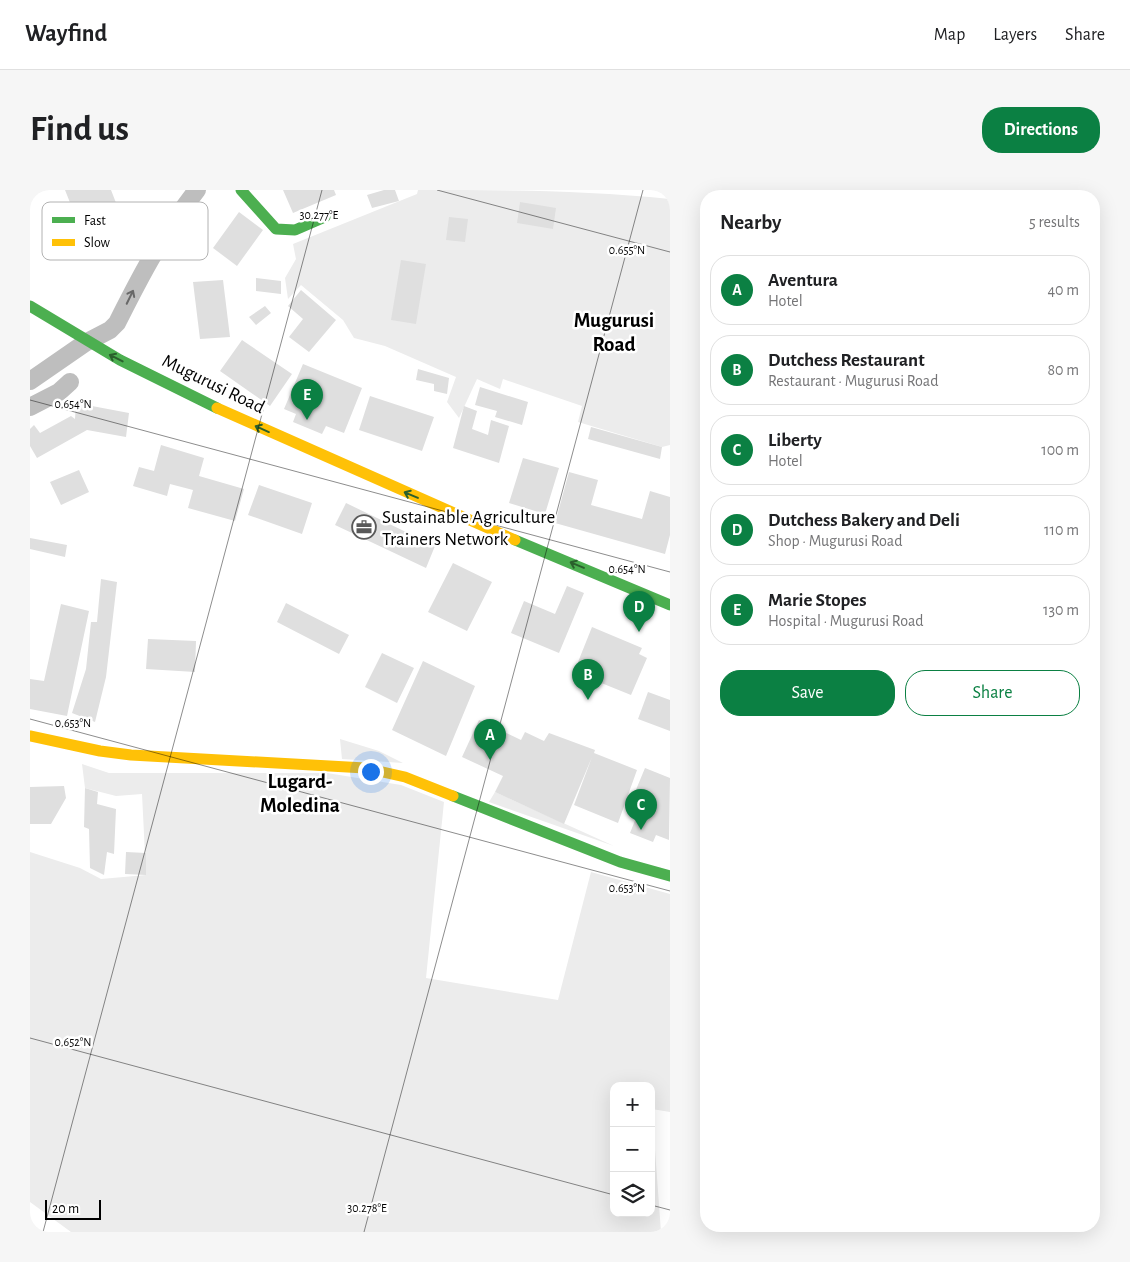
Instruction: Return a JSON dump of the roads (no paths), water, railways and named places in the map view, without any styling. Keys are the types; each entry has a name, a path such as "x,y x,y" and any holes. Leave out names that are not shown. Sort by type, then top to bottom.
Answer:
{"street":[{"path":"188,202 197,190"},
{"path":"241,190 276,229 280,231 293,232 325,217"},
{"path":"30,381 85,343 110,330 117,323 148,260"},
{"name":"Mugurusi Road","path":"30,306 85,343 212,407 670,605"},
{"path":"30,407 59,392 70,382"},
{"path":"30,736 100,751 131,755 365,768 405,777 620,862 670,876"}],"place":[{"name":"Marie Stopes","path":"307,420"},
{"name":"Sustainable Agriculture Trainers Network","path":"364,527"},
{"name":"Dutchess Bakery and Deli","path":"639,632"},
{"name":"Dutchess Restaurant","path":"588,700"},
{"name":"Aventura","path":"490,760"},
{"name":"Liberty","path":"641,830"}],"district":[{"name":"Mugurusi Road","path":"614,332"},
{"name":"Lugard- Moledina","path":"300,793"}]}
